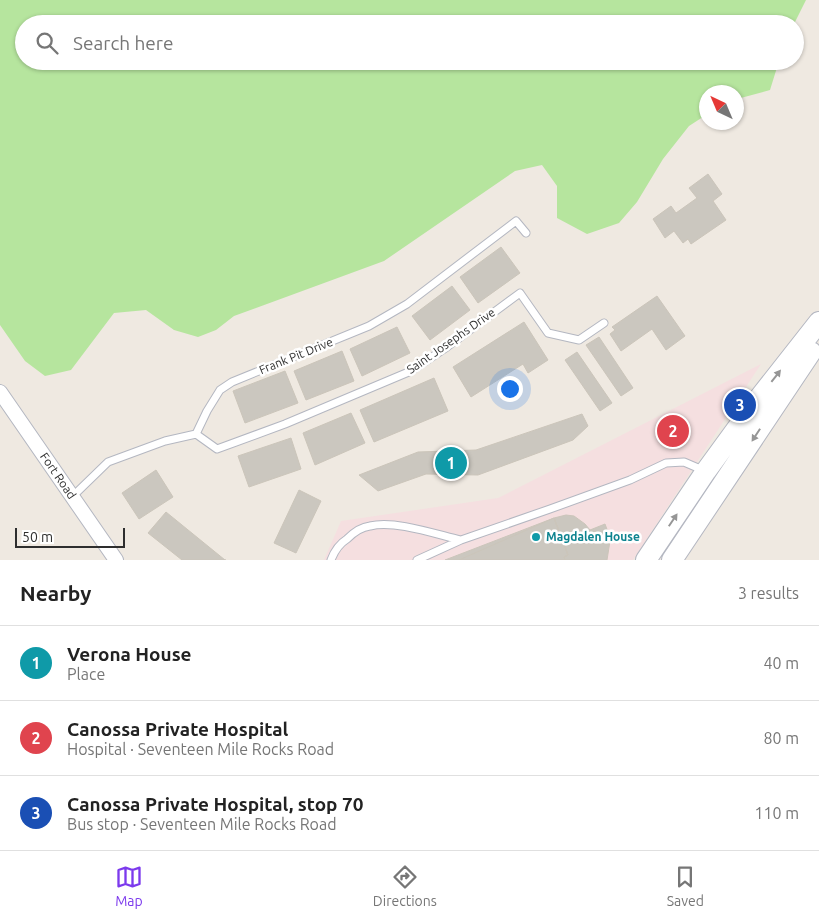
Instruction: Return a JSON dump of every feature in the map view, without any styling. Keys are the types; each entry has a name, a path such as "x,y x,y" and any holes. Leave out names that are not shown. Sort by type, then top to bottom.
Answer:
{"main road":[{"path":"672,560 715,477 760,397 819,322"},
{"path":"646,560 715,477 813,349 819,334"}],"street":[{"name":"Fort Road","path":"0,392 116,560"}],"lane":[{"name":"Frank Pit Drive","path":"196,434 220,390 232,382 370,326 407,304 516,221 526,233"},
{"name":"Saint Josephs Drive","path":"196,434 217,448 285,424 411,371 520,293 548,333 579,340 604,323"},
{"path":"73,496 108,462 165,441 196,434"},
{"path":"417,560 461,540 630,480 666,462 684,462 715,477"},
{"path":"331,560 341,543 355,532 368,526 383,524 403,527 461,540"}],"shaded area":[{"path":"761,364 633,560 324,560 341,521 498,498"}],"green space":[{"path":"0,0 806,0 798,15 15,15 15,70 776,70 770,90 744,97 744,85 699,85 699,120 689,126 663,159 637,202 619,223 587,234 557,218 557,186 542,165 515,171 384,261 234,316 216,330 198,337 174,330 146,310 114,313 71,370 45,376 25,361 0,325"}],"building":[{"path":"708,174 722,194 713,201 726,220 691,244 688,239 683,243 674,231 665,238 653,219 671,206 676,213 697,198 689,188"},
{"path":"501,247 520,273 478,303 460,277"},
{"path":"452,286 470,310 430,340 412,316"},
{"path":"657,296 685,336 666,350 652,329 621,351 610,334 615,330 612,327"},
{"path":"524,322 548,360 528,373 523,364 471,397 453,367"},
{"path":"397,327 410,353 362,376 350,349"},
{"path":"599,337 633,388 621,396 586,345"},
{"path":"342,351 354,381 306,400 294,371"},
{"path":"577,352 612,403 600,411 565,360"},
{"path":"285,371 298,403 245,423 233,391"},
{"path":"434,378 448,411 374,442 360,410"},
{"path":"351,413 365,443 315,465 303,433"},
{"path":"582,414 588,426 573,440 478,475 426,474 378,491 359,475 418,452 476,450"},
{"path":"291,438 301,469 249,487 238,456"},
{"path":"156,470 173,497 139,519 122,493"},
{"path":"299,490 321,501 296,553 274,543"},
{"path":"166,512 225,560 182,560 148,533"},
{"path":"566,515 574,516 590,530 605,524 610,541 607,560 565,560 564,557 568,555 554,518"},
{"name":"Magdalen House","path":"554,518 568,555 564,557 565,560 445,560"},
{"name":"Magdalen House","path":"554,518 568,555 564,557 565,560 459,560"}],"place":[{"name":"Canossa Private Hospital, stop 70","path":"740,405"},
{"name":"Canossa Private Hospital","path":"673,431"},
{"name":"Verona House","path":"451,463"},
{"name":"Magdalen House","path":"536,537"}]}
